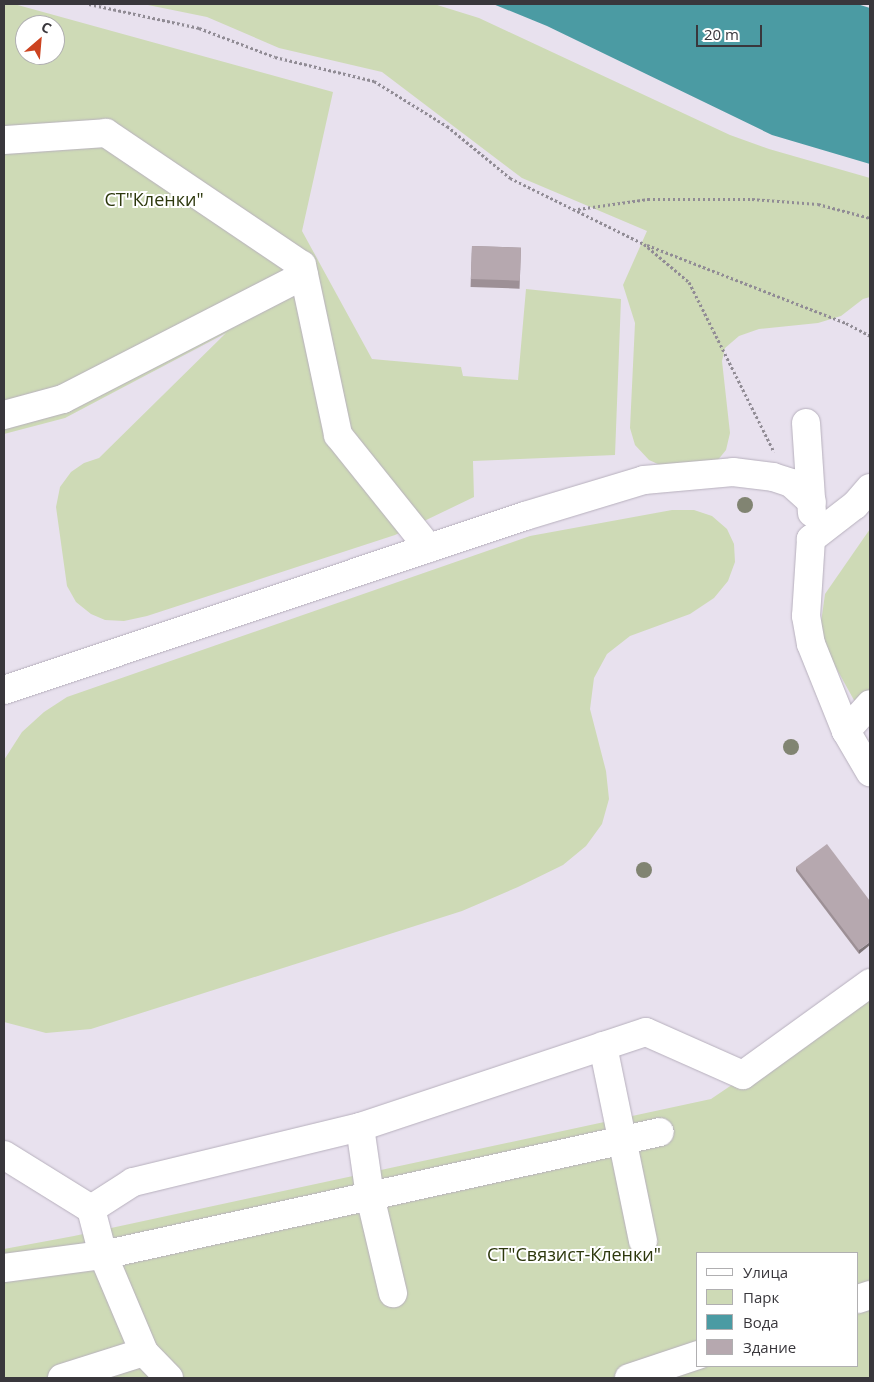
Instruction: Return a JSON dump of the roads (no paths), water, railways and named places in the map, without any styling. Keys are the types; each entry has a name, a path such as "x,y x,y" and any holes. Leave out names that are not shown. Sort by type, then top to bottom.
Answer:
{"street":[{"path":"4,140 106,133 302,265 338,435 429,548"},
{"path":"4,415 63,399 304,274"},
{"path":"806,423 812,502 806,628 846,732 870,772"},
{"path":"4,690 429,548 644,480 733,472 774,477 791,483 812,502"},
{"path":"811,539 855,505 870,488"},
{"path":"846,732 870,704"},
{"path":"92,1209 133,1182 360,1127 646,1032 743,1075 870,983"},
{"path":"603,1046 643,1241"},
{"path":"360,1127 370,1196 392,1293"},
{"path":"4,1268 103,1254 660,1132"},
{"path":"4,1155 92,1209 103,1254 144,1352 169,1378"},
{"path":"62,1378 144,1352"},
{"path":"629,1378 696,1355"}],"water":[{"path":"493,4 857,4 870,8 870,164 772,135 547,26"}],"park label":[{"name":"СТ\"Кленки\"","path":"154,199"},
{"name":"СТ\"Связист-Кленки\"","path":"574,1254"}]}
